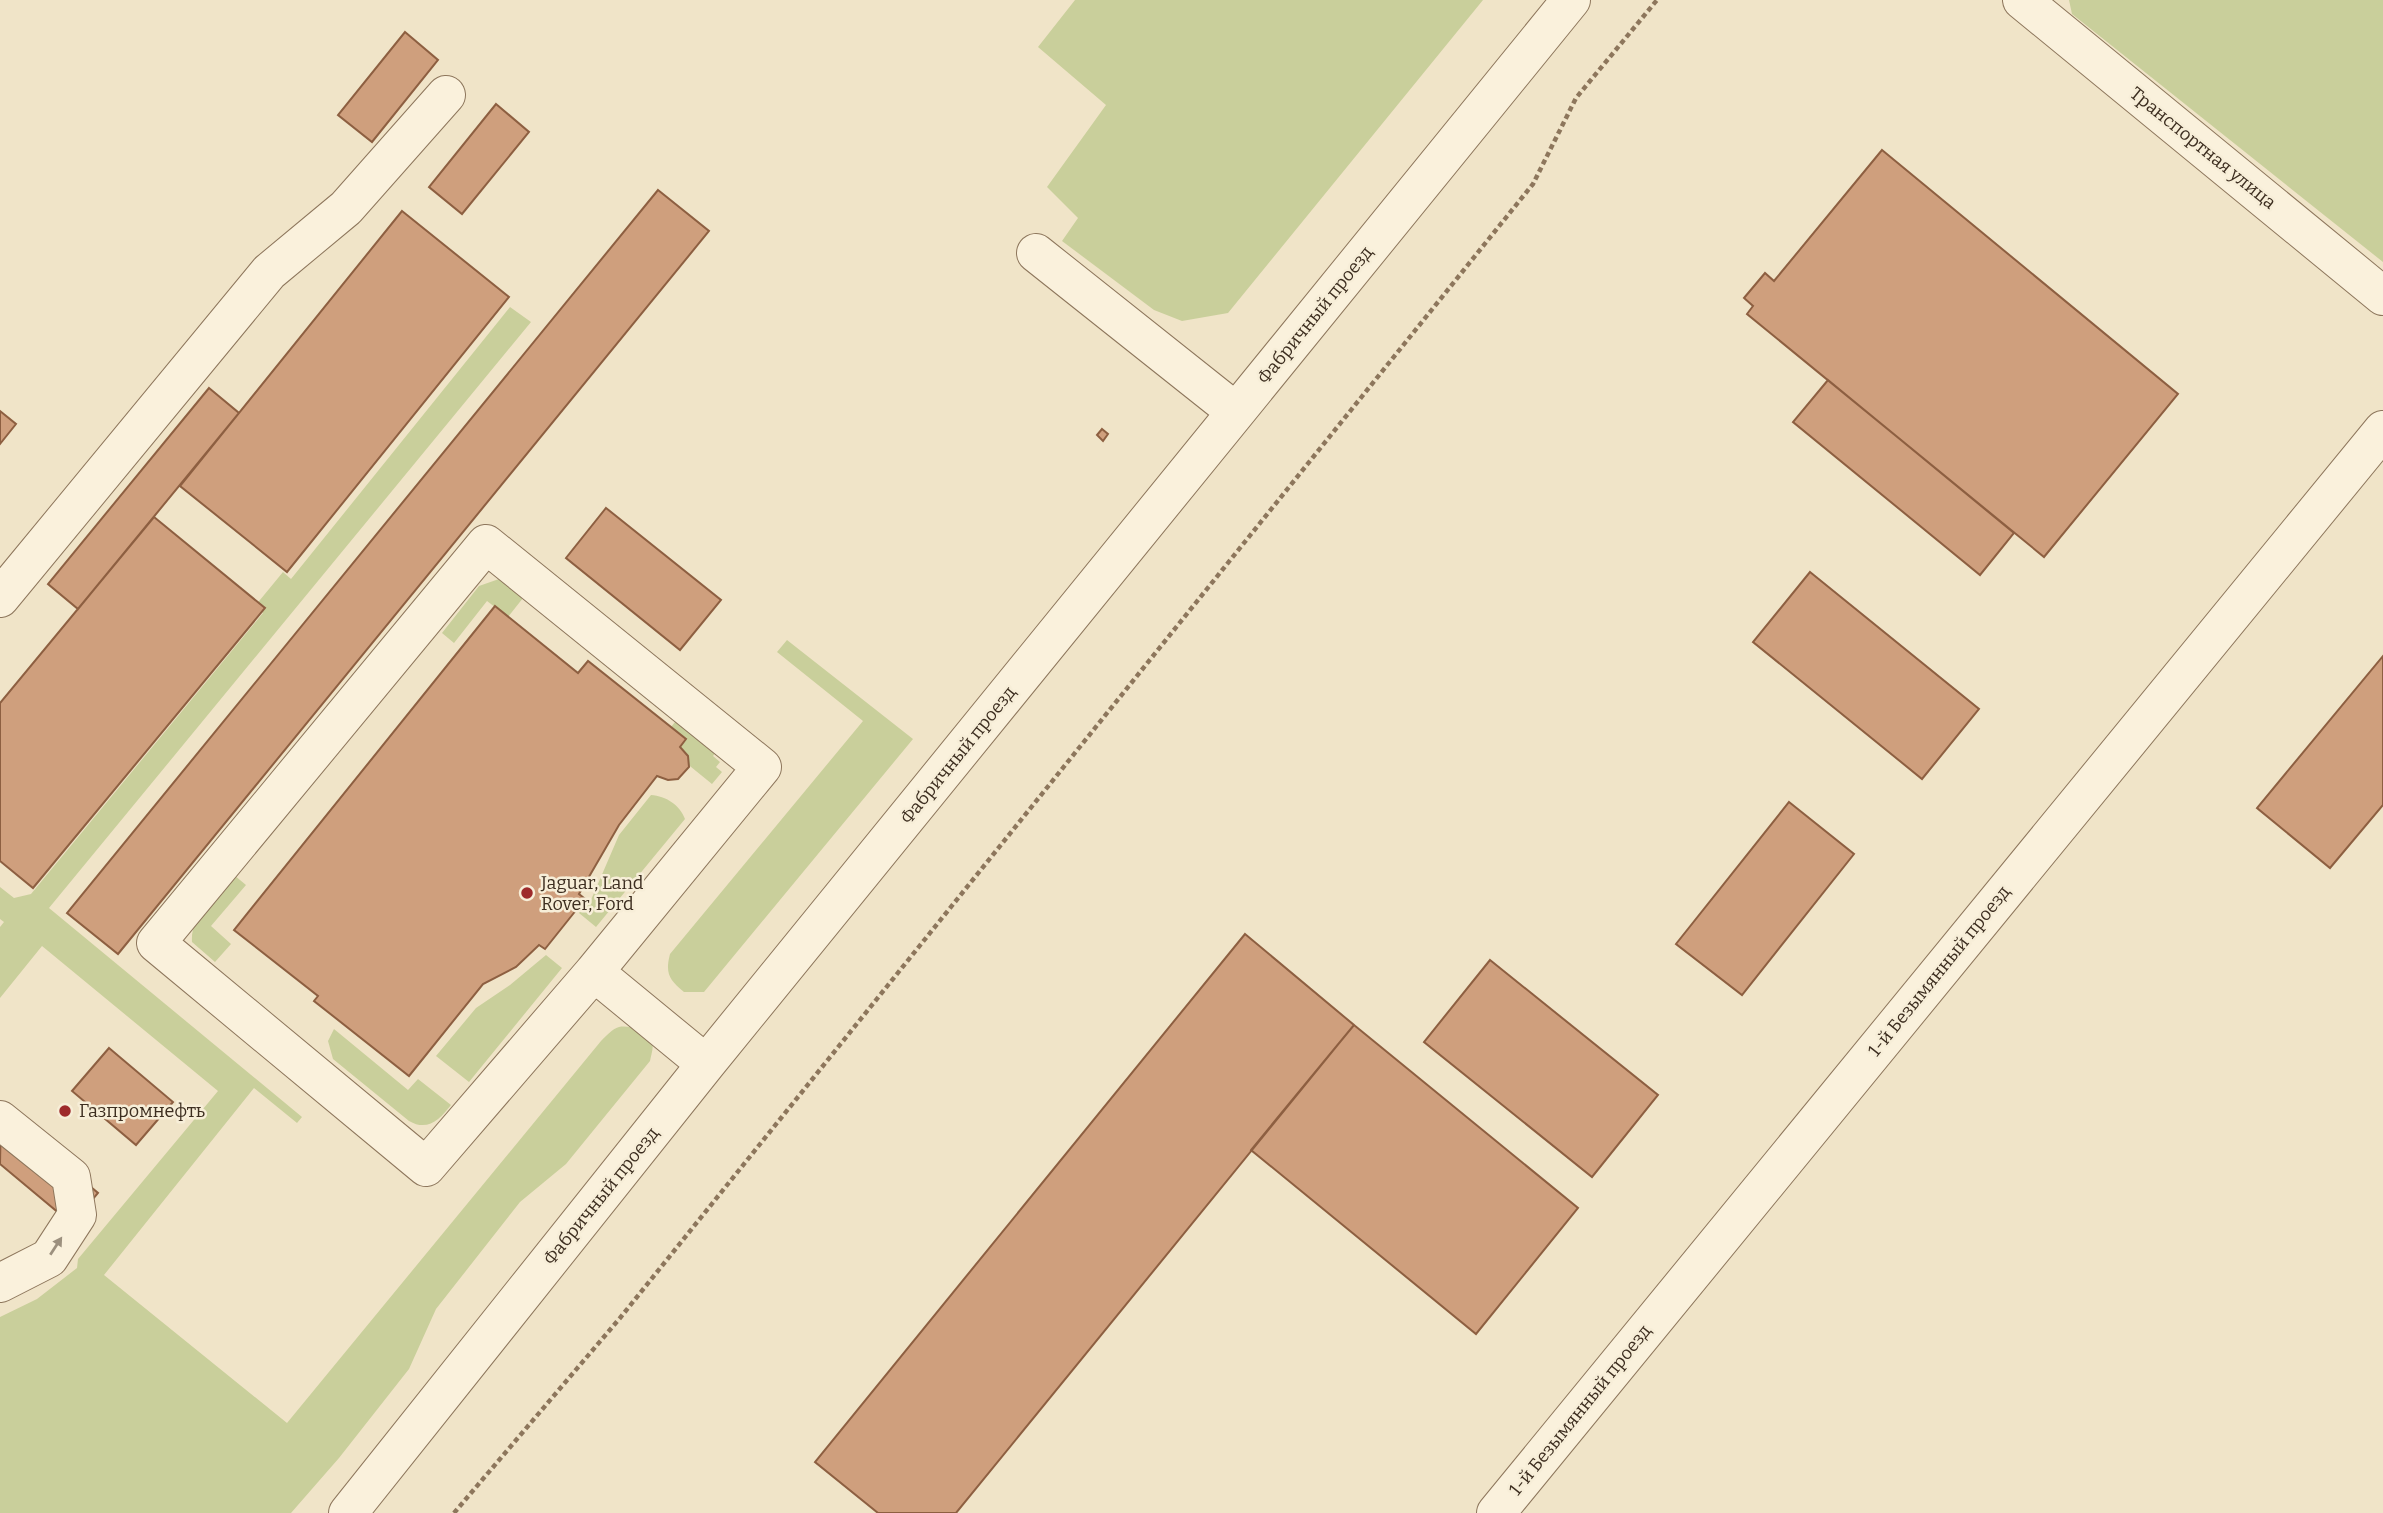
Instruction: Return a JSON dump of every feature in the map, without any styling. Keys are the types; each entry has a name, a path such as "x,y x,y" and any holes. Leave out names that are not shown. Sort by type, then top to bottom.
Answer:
{"street":[{"name":"Фабричный проезд","path":"348,1513 706,1064 1571,0"},
{"name":"Транспортная улица","path":"2022,0 2383,296"},
{"path":"0,598 269,272 346,208 446,95"},
{"path":"1036,253 1236,412"},
{"name":"1-й Безымянный проезд","path":"1496,1513 2383,430"},
{"path":"486,544 762,767 594,972 426,1167 156,943 486,544"},
{"path":"594,972 706,1064"},
{"path":"0,1120 71,1177 77,1215 49,1258 0,1283"}],"path":[{"path":"454,1513 620,1318 1533,184 1576,97 1657,0"}],"green space":[{"path":"1075,0 1483,0 1228,313 1182,321 1154,310 1062,241 1078,218 1047,187 1106,105 1038,47"},
{"path":"2069,0 2383,0 2383,262 2072,14"},
{"path":"510,307 531,322 49,908 302,1117 297,1123 254,1088 104,1275 287,1423 605,1037 619,1027 640,1031 652,1041 650,1061 566,1164 520,1202 436,1309 409,1369 339,1458 291,1513 0,1513 0,1317 37,1299 77,1268 78,1259 218,1091 42,946 0,998 0,927 4,922 0,919 0,887 14,898 31,894 263,613 255,606 283,572 291,579"},
{"path":"499,579 523,598 508,617 487,601 454,643 442,633 479,586"},
{"path":"787,640 913,739 704,992 684,992 670,976 670,954 863,721 777,652"},
{"path":"679,717 718,749 713,756 720,762 716,767 722,772 712,784 680,758 663,737"},
{"path":"651,795 672,802 680,809 685,819 596,927 579,913 591,900 619,835"},
{"path":"234,875 246,885 211,926 231,944 215,962 192,942 193,932 200,914"},
{"path":"546,955 562,968 469,1082 436,1056 476,1008 510,985"},
{"path":"334,1029 408,1090 418,1079 451,1105 438,1119 428,1124 409,1121 333,1059 328,1041"}],"building":[{"path":"405,32 438,60 372,142 338,115"},
{"path":"496,104 529,132 462,214 429,187"},
{"path":"1882,150 2178,394 2044,557 1747,314 1753,306 1744,298 1765,273 1774,281"},
{"path":"658,190 709,231 118,954 67,913"},
{"path":"402,211 509,297 287,572 180,486"},
{"path":"1828,380 2014,533 1980,575 1793,422"},
{"path":"209,388 239,413 78,609 48,584"},
{"path":"0,411 16,424 0,444"},
{"path":"1102,429 1108,434 1103,441 1097,435"},
{"path":"606,508 721,600 680,650 566,558"},
{"path":"154,517 265,608 33,888 0,861 0,703"},
{"path":"1810,572 1979,709 1922,779 1753,642"},
{"path":"495,606 578,673 588,661 686,739 680,747 688,756 689,767 678,779 668,780 657,776 619,825 579,894 585,899 545,949 539,945 516,967 483,984 409,1076 314,1001 318,996 234,930"},
{"path":"2383,656 2383,805 2330,868 2257,808"},
{"path":"1789,802 1854,854 1742,995 1676,944"},
{"path":"1245,934 1354,1025 956,1513 878,1513 815,1462"},
{"path":"1490,960 1658,1095 1592,1177 1424,1042"},
{"path":"1354,1025 1578,1208 1476,1334 1251,1150"},
{"path":"109,1048 173,1102 136,1145 72,1091"},
{"path":"1,1112 98,1193 72,1224 0,1164"}],"place":[{"name":"Jaguar, Land Rover, Ford","path":"527,893"},
{"name":"Газпромнефть","path":"65,1111"}]}
